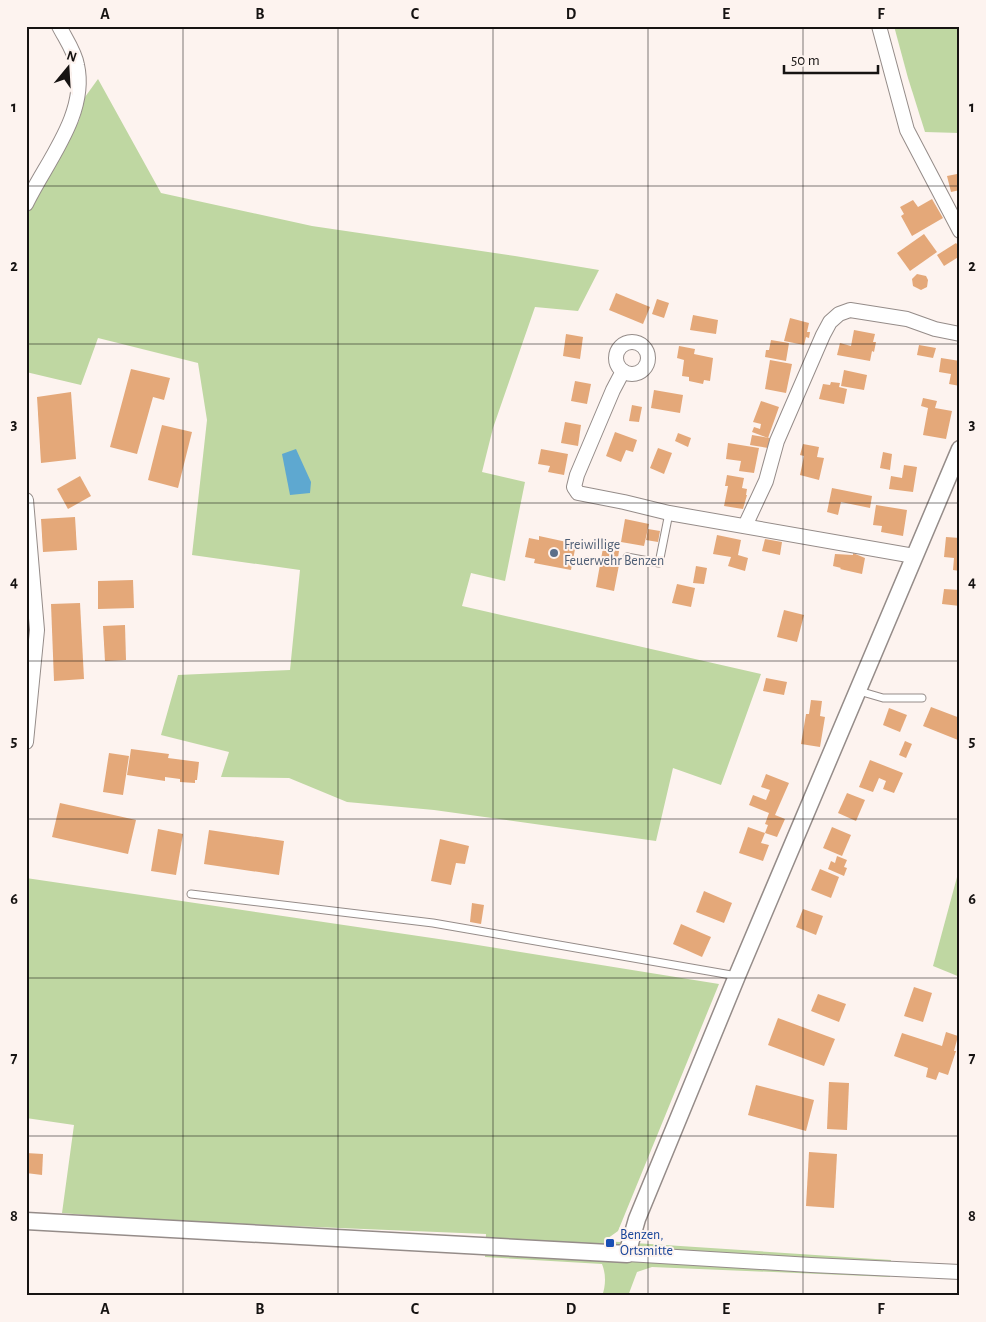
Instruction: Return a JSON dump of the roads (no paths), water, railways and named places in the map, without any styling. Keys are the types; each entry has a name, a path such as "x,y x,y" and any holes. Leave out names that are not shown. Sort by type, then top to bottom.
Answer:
{"street":[{"path":"26,204 73,117 80,89 77,64 59,26"},
{"path":"879,26 907,130 960,231"},
{"path":"745,526 766,481 777,441 830,322 839,314 850,310 907,320 935,329 960,334"},
{"path":"623,371 577,475 575,491 581,494 669,513 914,556"},
{"path":"627,1254 637,1219 737,976 960,449"},
{"path":"26,500 37,630 26,742"},
{"path":"26,1221 960,1272"}],"lane":[{"path":"627,558 659,563 669,513"},
{"path":"859,691 882,698 922,698"},
{"path":"191,894 433,923 737,976"}],"water":[{"path":"296,449 311,482 310,493 290,495 282,454"}],"place":[{"name":"Freiwillige Feuerwehr Benzen","path":"554,553"},
{"name":"Benzen, Ortsmitte","path":"610,1243"}]}
